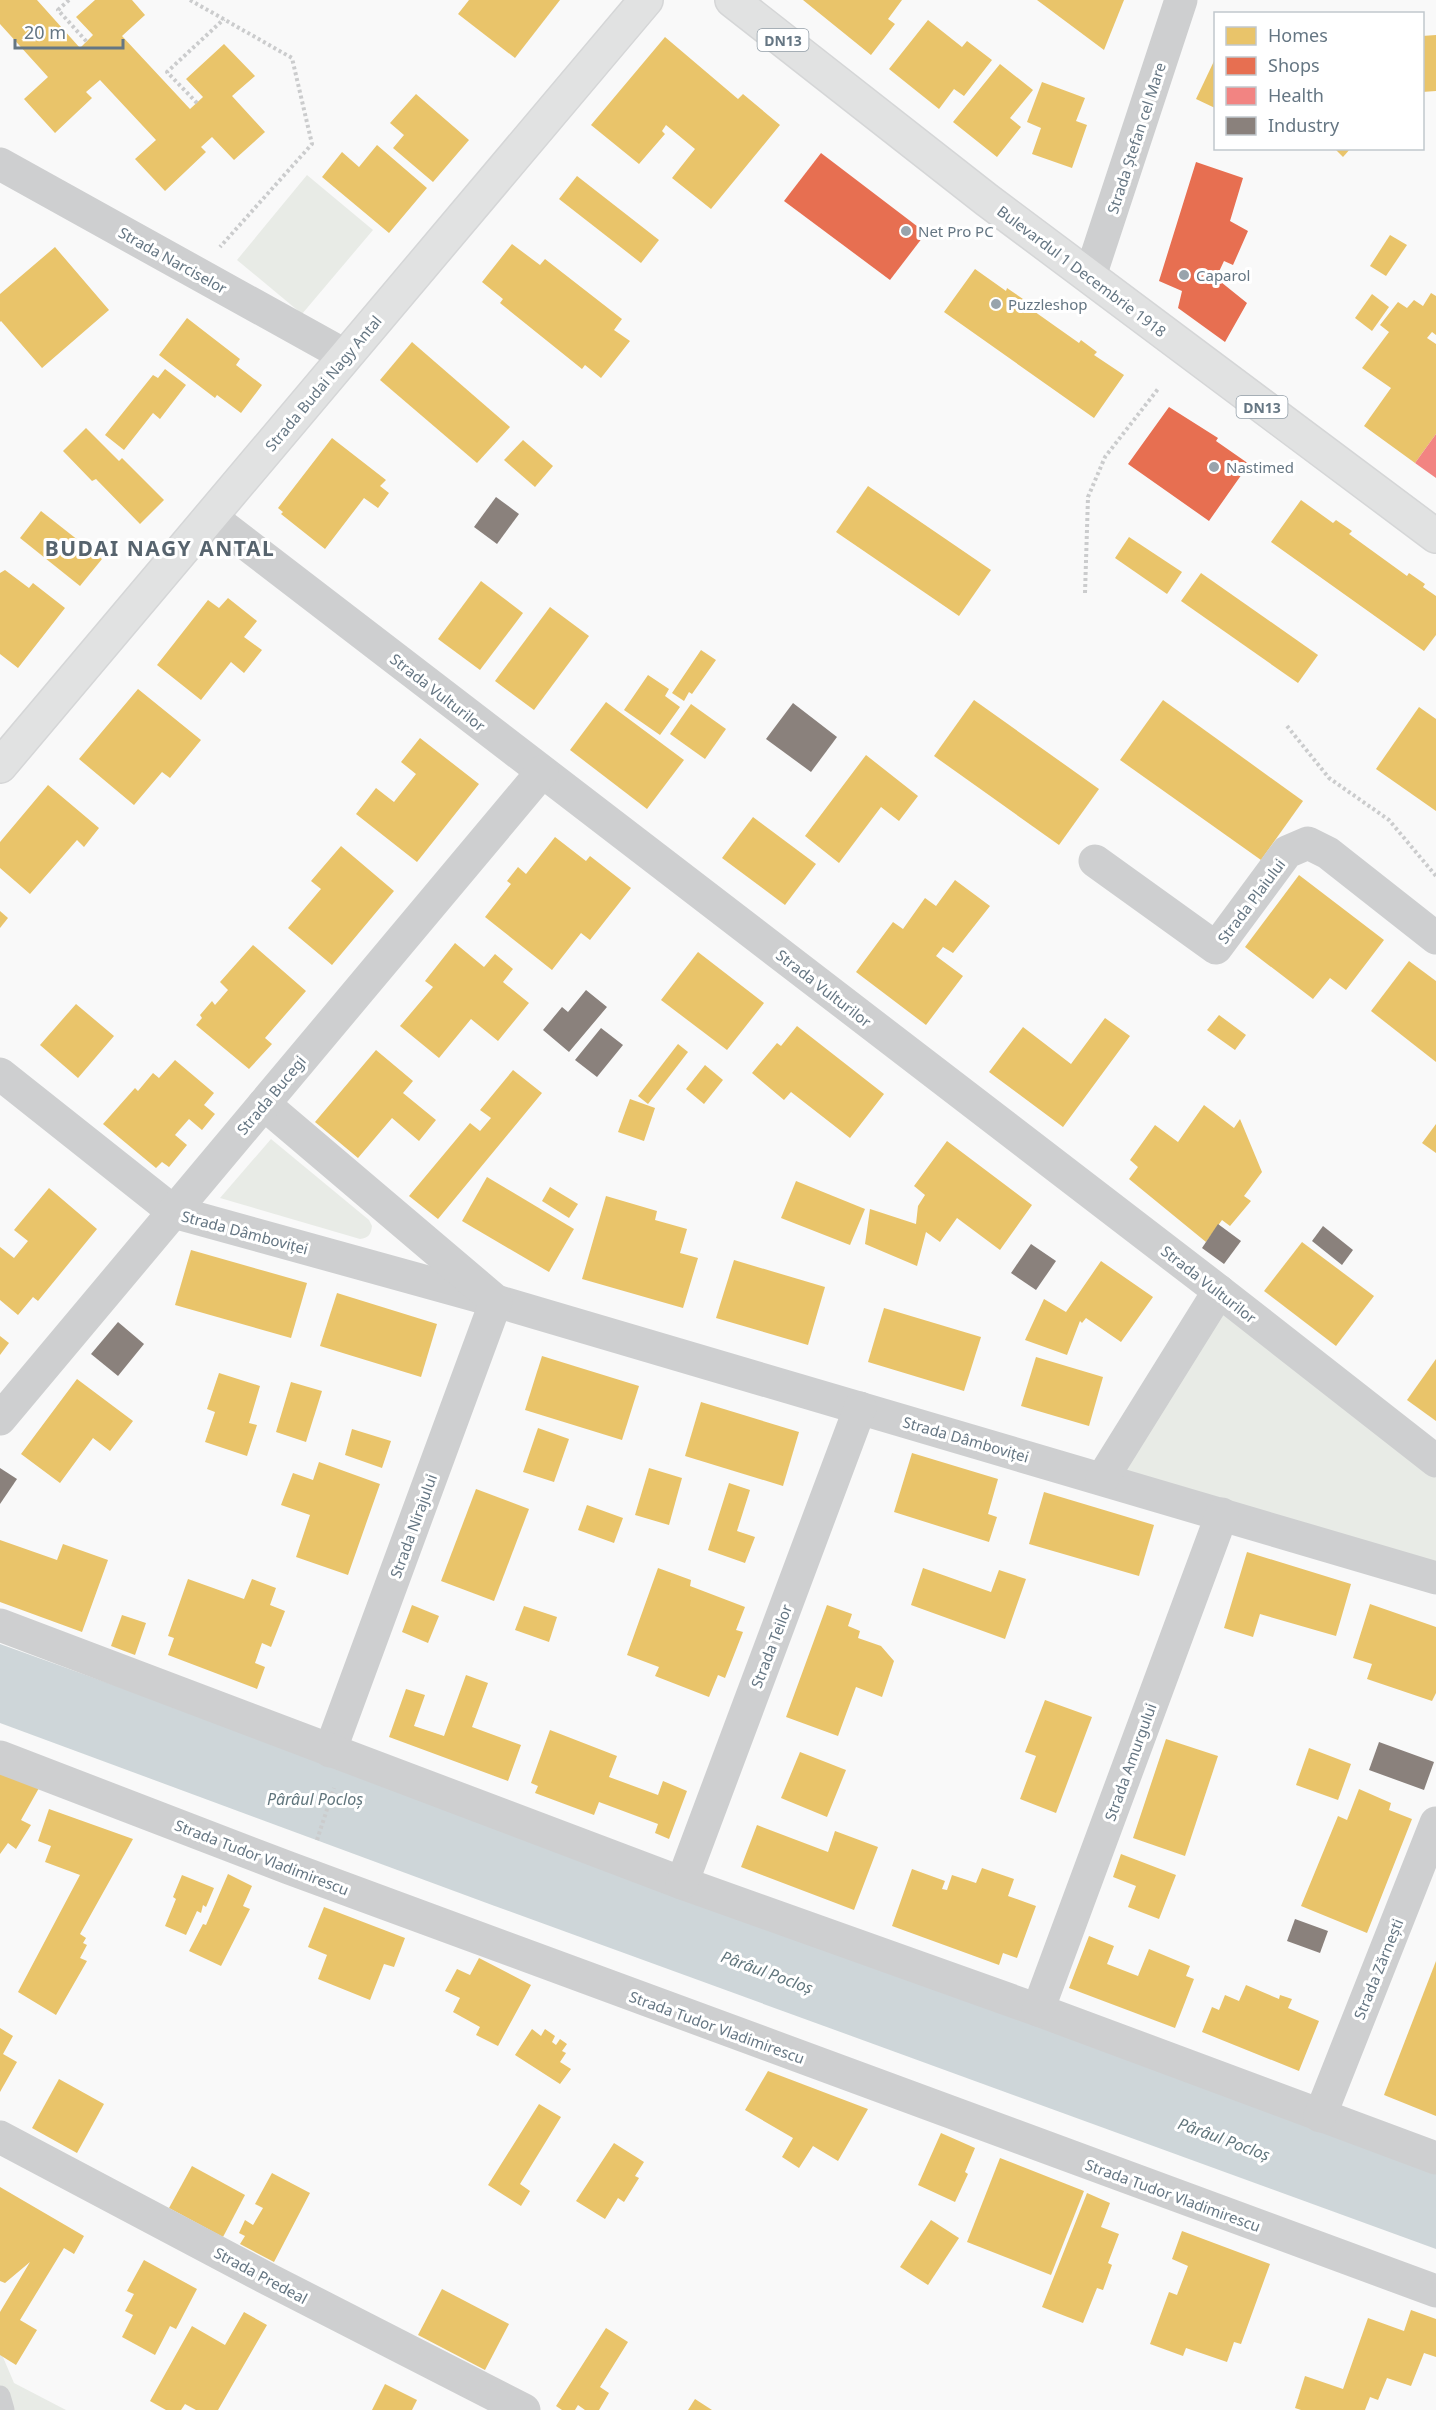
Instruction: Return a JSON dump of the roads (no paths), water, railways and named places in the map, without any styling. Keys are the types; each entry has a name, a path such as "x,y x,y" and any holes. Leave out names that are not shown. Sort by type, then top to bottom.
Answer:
{"main road":[{"name":"Strada Budai Nagy Antal","path":"0,766 646,0"},
{"name":"Bulevardul 1 Decembrie 1918","path":"732,0 978,193 1436,536"}],"street":[{"name":"Strada Ștefan cel Mare","path":"1089,276 1181,0"},
{"name":"Strada Narciselor","path":"0,164 346,356"},
{"name":"Strada Vulturilor","path":"211,517 1219,1291 1436,1461"},
{"name":"Strada Bucegi","path":"0,1419 542,772"},
{"name":"Strada Plaiului","path":"1095,861 1216,948 1287,852 1308,843 1328,853 1436,938"},
{"name":"Strada Dâmboviței","path":"0,1074 174,1212 496,1300 1436,1578"},
{"name":"Strada Dâmboviței","path":"264,1104 496,1300"},
{"path":"1102,1479 1219,1291"},
{"name":"Strada Nirajului","path":"330,1751 496,1300"},
{"name":"Strada Teilor","path":"682,1884 860,1408"},
{"name":"Strada Amurgului","path":"1038,2010 1222,1514"},
{"path":"0,1625 682,1884 1038,2010 1436,2158"},
{"name":"Strada Tudor Vladimirescu","path":"0,1757 297,1871 1436,2291"},
{"name":"Strada Zărnești","path":"1320,2116 1436,1823"},
{"name":"Strada Predeal","path":"0,2137 278,2284 525,2410"}],"lane":[{"path":"0,2396 4,2410"}],"water":[{"name":"Pârâul Pocloș","path":"0,1644 324,1761 1436,2172 1436,2249 0,1723"}],"place":[{"name":"Net Pro PC","path":"906,231"},
{"name":"Caparol","path":"1184,275"},
{"name":"Puzzleshop","path":"996,304"},
{"name":"Nastimed","path":"1214,467"}],"district":[{"name":"BUDAI NAGY ANTAL","path":"160,548"}]}
